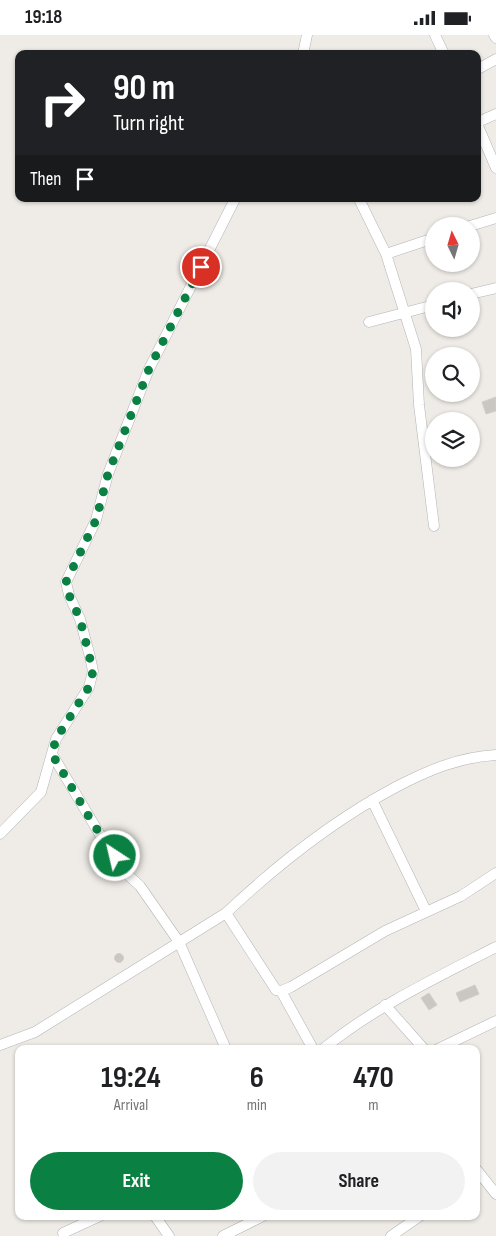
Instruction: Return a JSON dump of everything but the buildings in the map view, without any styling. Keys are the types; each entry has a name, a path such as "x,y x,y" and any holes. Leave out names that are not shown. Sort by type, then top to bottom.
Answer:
{"street":[{"path":"305,50 307,35"},
{"path":"435,35 442,50"},
{"path":"481,67 496,59"},
{"path":"481,121 496,114"},
{"path":"481,133 496,168"},
{"path":"2,828 41,792 56,739 89,687 93,671 80,619 69,595 66,582 96,520 108,474 149,369 233,202"},
{"path":"361,202 386,254 417,356 419,405 434,527"},
{"path":"480,223 496,218"},
{"path":"386,254 425,241"},
{"path":"480,292 496,288"},
{"path":"369,322 425,307"},
{"path":"52,754 102,838 127,873 140,886 179,942 224,1045"},
{"path":"0,1045 35,1032 226,913 269,873 312,839 372,800 432,769 466,758 496,755"},
{"path":"372,800 426,911"},
{"path":"226,913 276,991 280,991 291,987 385,931 461,896 496,873"},
{"path":"328,1045 364,1017 496,947"},
{"path":"280,991 311,1045"},
{"path":"385,1005 420,1045"},
{"path":"446,1045 496,1021"},
{"path":"480,1176 496,1193"},
{"path":"62,1235 92,1220"},
{"path":"158,1220 169,1236"},
{"path":"223,1236 255,1220"},
{"path":"391,1236 414,1220"}],"route":[{"path":"115,856 92,822 52,754 56,739 89,687 93,671 80,619 69,595 66,582 72,566 81,554 96,520 108,474 149,369 201,267"}]}
